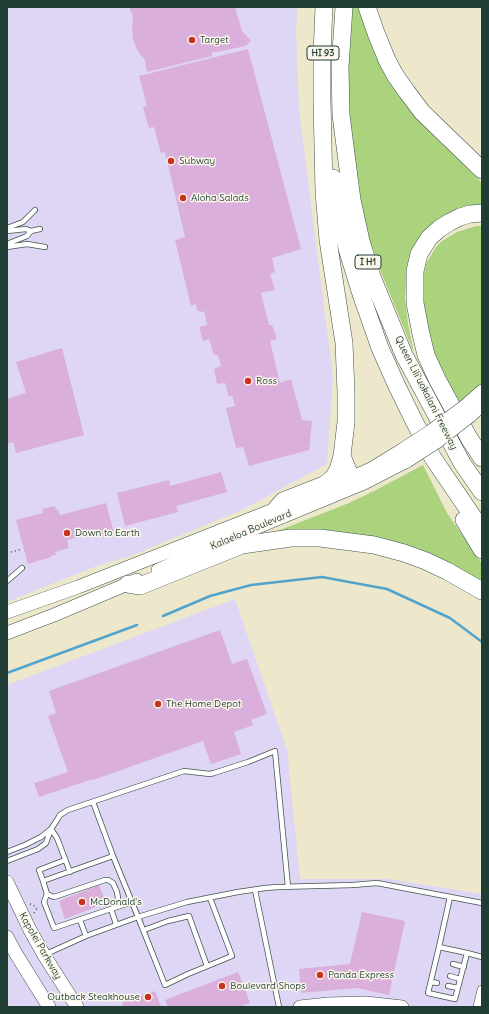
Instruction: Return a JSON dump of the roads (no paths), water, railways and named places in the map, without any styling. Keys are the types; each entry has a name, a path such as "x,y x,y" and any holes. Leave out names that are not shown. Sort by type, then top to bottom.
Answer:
{"highway":[{"name":"HI 93","path":"322,99 324,7"},
{"name":"Queen Liliʻuokalani Freeway","path":"344,7 340,67 341,115 352,200 361,241 372,277 404,355 462,463 482,492"},
{"path":"367,7 387,60 395,75 422,112 482,170"},
{"path":"276,509 283,501 324,485 333,478 338,470 342,456 346,422 344,343 328,240 324,191 322,99"},
{"name":"Queen Liliʻuokalani Freeway","path":"322,99 333,182 348,252 380,348 406,405 433,458 482,530"},
{"path":"482,213 460,217 439,229 429,238 419,254 415,271 416,303 426,355 436,380 482,458"},
{"path":"342,456 351,478"},
{"path":"433,458 444,487 482,550"},
{"path":"128,584 140,586 242,545 291,538 320,538 374,545 404,553 440,567 482,591"}],"main road":[{"name":"Kalaeloa Boulevard","path":"467,412 482,391"},
{"name":"Kalaeloa Boulevard","path":"7,633 128,584 243,533 364,483 405,455 431,431 482,405"},
{"name":"Kalaeloa Boulevard","path":"7,612 78,587 276,509 405,455"},
{"name":"Kapolei Parkway","path":"7,882 44,955 77,1007"},
{"path":"7,937 48,1007"},
{"path":"300,1007 328,1004 366,1003 402,1007"}],"street":[{"path":"478,1007 482,990"}],"lane":[{"path":"7,230 23,222 35,210"},
{"path":"7,230 26,229 31,231 40,229"},
{"path":"7,246 27,236 31,231"},
{"path":"7,246 27,244 45,247"},
{"path":"7,580 22,568"},
{"path":"7,862 38,849 46,843 51,829 60,815 68,810 184,770 210,774 220,772 275,751 288,887"},
{"path":"93,802 165,986 188,974 232,956 210,898"},
{"path":"7,852 41,838 51,829"},
{"path":"51,829 57,838 70,872"},
{"path":"43,881 113,856"},
{"path":"65,860 39,870 47,894 44,902 54,928 132,902"},
{"path":"47,894 54,898 105,880 112,881 118,898 113,908 116,924"},
{"path":"44,955 116,924 181,904 238,892 278,887 377,883 482,903"},
{"path":"255,890 279,1007"},
{"path":"450,897 439,947 439,960 433,972 428,993 455,999 467,953"},
{"path":"144,930 168,921 189,916 207,966"},
{"path":"80,920 86,936"},
{"path":"439,947 482,957"},
{"path":"453,964 464,967"},
{"path":"433,972 439,973"},
{"path":"450,976 460,979"},
{"path":"431,982 437,983"},
{"path":"448,986 458,988"}],"waterway":[{"path":"163,616 210,596 251,585 322,577 387,589 450,618 482,642"},
{"path":"7,673 137,625"}],"place":[{"name":"Target","path":"192,40"},
{"name":"Subway","path":"171,161"},
{"name":"Aloha Salads","path":"183,198"},
{"name":"Ross","path":"248,381"},
{"name":"Down to Earth","path":"67,533"},
{"name":"The Home Depot","path":"158,704"},
{"name":"McDonald's","path":"82,902"},
{"name":"Panda Express","path":"320,975"},
{"name":"Boulevard Shops","path":"222,986"},
{"name":"Outback Steakhouse","path":"148,997"}]}
